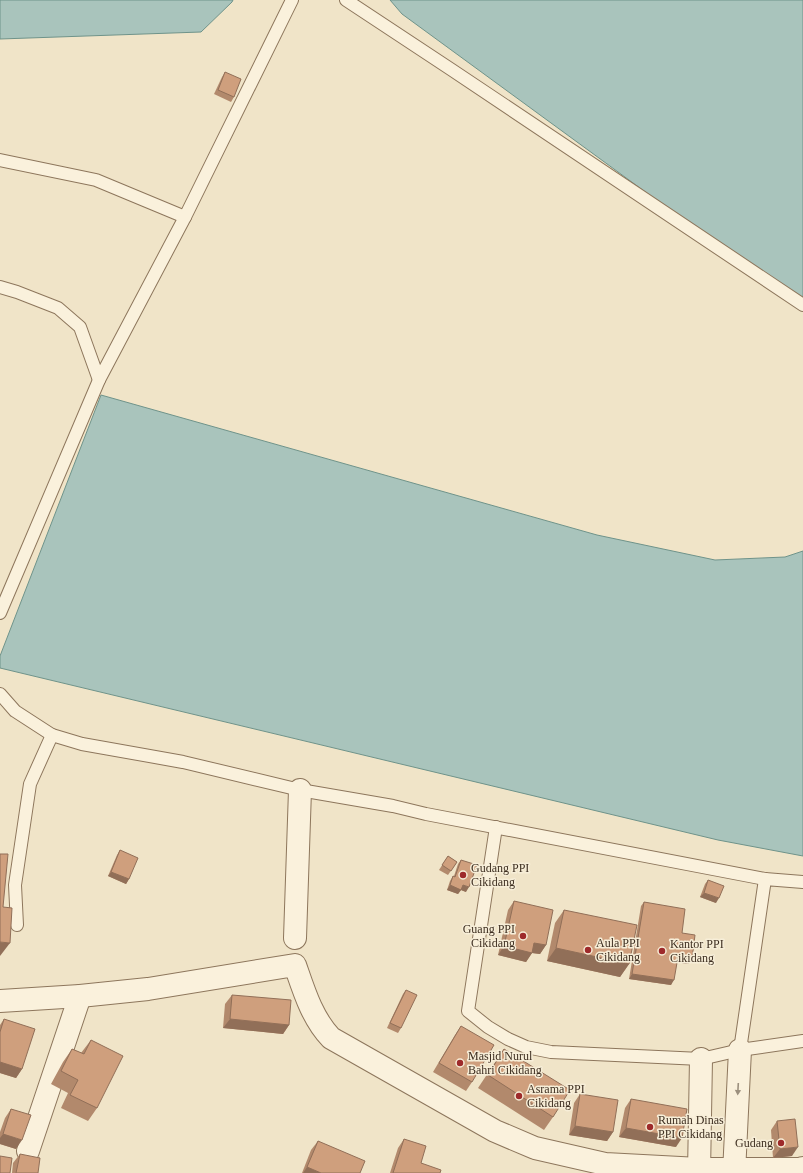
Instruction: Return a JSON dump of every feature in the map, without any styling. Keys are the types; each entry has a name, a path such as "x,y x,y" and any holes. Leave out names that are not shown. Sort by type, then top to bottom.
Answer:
{"street":[{"path":"295,938 300,790"},
{"path":"0,1001 80,996 148,989 294,965 307,1000 322,1029 331,1038 495,1131 535,1148 605,1164 699,1171 803,1168"},
{"path":"28,1151 80,996"},
{"path":"734,1171 740,1050"},
{"path":"699,1171 701,1059"}],"lane":[{"path":"0,613 99,380 185,217 292,0"},
{"path":"346,0 803,305"},
{"path":"0,160 96,180 185,217"},
{"path":"0,287 58,308 80,326 99,380"},
{"path":"0,694 15,710 52,734 82,744 184,762 300,790 393,806 426,814 765,879 803,882"},
{"path":"17,925 15,885 30,784 52,734"},
{"path":"496,827 468,1011 488,1027 508,1039 526,1047 551,1052 701,1059 740,1050 803,1041"},
{"path":"740,1050 765,879"}],"water":[{"path":"0,0 233,0 201,32 0,39"},
{"path":"390,0 803,0 803,301 670,210 402,14"},
{"path":"101,395 597,535 715,560 785,557 803,551 803,856 718,840 0,668 0,656"}],"building":[{"path":"225,72 241,79 234,97 218,90"},
{"path":"120,850 138,858 129,879 111,872"},
{"path":"0,854 8,854 3,907 12,908 10,943 0,942"},
{"path":"448,856 457,862 451,871 442,865"},
{"name":"Gudang PPI Cikidang","path":"461,860 477,865 469,887 463,885 461,890 450,885 453,876 455,877"},
{"path":"708,880 724,886 719,898 704,893"},
{"name":"Guang PPI Cikidang","path":"514,901 553,910 546,945 534,943 532,953 504,946"},
{"name":"Kantor PPI Cikidang","path":"644,902 685,909 682,933 695,935 692,959 678,957 674,980 632,974"},
{"path":"564,910 637,925 629,964 556,948"},
{"path":"406,990 417,995 401,1028 390,1023"},
{"path":"232,995 291,1000 289,1025 230,1019"},
{"path":"4,1019 35,1029 22,1069 0,1062 0,1032"},
{"name":"Masjid Nurul Bahri Cikidang","path":"461,1026 494,1045 472,1082 439,1063"},
{"path":"91,1040 123,1056 97,1108 70,1095 78,1080 61,1071 72,1049 84,1054"},
{"path":"504,1049 570,1090 553,1117 488,1075"},
{"path":"580,1094 618,1100 613,1132 575,1126"},
{"name":"Rumah Dinas PPI Cikidang","path":"631,1099 687,1109 682,1138 626,1128"},
{"path":"11,1109 31,1115 22,1140 3,1134"},
{"path":"795,1119 798,1147 780,1149 777,1121"},
{"path":"404,1139 426,1146 421,1163 441,1170 440,1173 393,1173"},
{"path":"318,1141 365,1161 360,1173 321,1173 307,1167"},
{"path":"20,1154 40,1158 38,1173 16,1173"},
{"path":"0,1156 12,1158 10,1173 0,1173"}],"place":[{"name":"Gudang PPI Cikidang","path":"463,875"},
{"name":"Guang PPI Cikidang","path":"523,936"},
{"name":"Aula PPI Cikidang","path":"588,950"},
{"name":"Kantor PPI Cikidang","path":"662,951"},
{"name":"Masjid Nurul Bahri Cikidang","path":"460,1063"},
{"name":"Asrama PPI Cikidang","path":"519,1096"},
{"name":"Rumah Dinas PPI Cikidang","path":"650,1127"},
{"name":"Gudang","path":"781,1143"}]}
